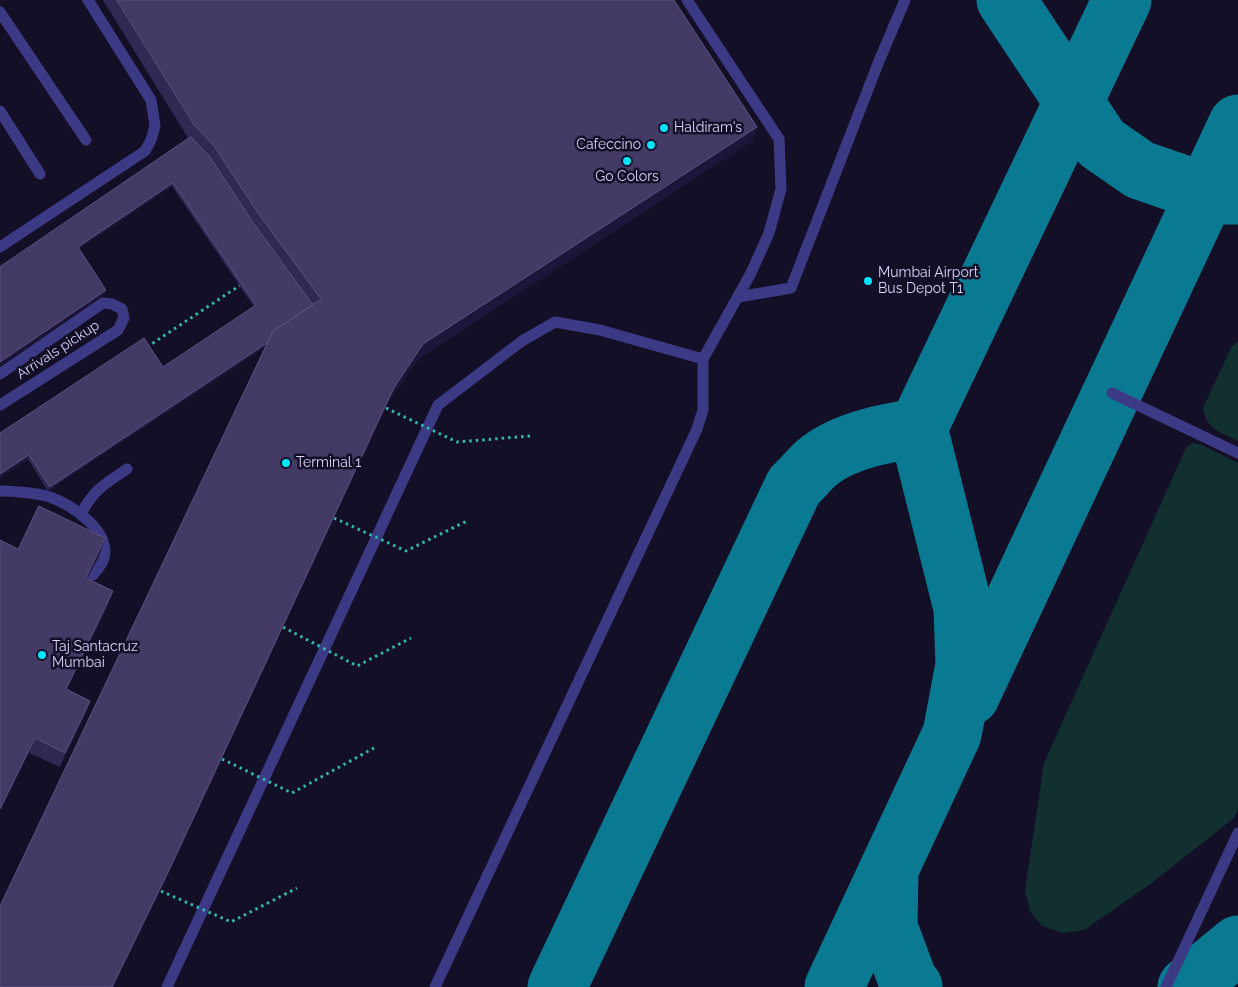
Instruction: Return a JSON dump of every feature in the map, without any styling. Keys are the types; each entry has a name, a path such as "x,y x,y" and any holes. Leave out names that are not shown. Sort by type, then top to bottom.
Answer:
{"lane":[{"path":"0,247 145,151 151,140 155,126 151,100 88,0"},
{"path":"435,987 697,429 703,410 703,359 751,273 768,233 781,189 779,139 686,0"},
{"path":"738,297 791,288 879,61 905,0"},
{"path":"0,12 86,140"},
{"path":"0,111 40,174"},
{"name":"Arrivals pickup","path":"0,374 103,303 112,304 122,309 124,318 118,330 0,405"},
{"path":"167,987 438,405 522,341 555,322 600,330 703,359"},
{"path":"1112,393 1238,453"},
{"path":"82,514 90,498 98,489 127,469"},
{"path":"0,491 49,497 82,514 100,534 104,546 104,558 93,575"},
{"path":"1166,987 1238,834"}],"path":[{"path":"140,352 247,281"},
{"path":"386,408 457,442 530,436"},
{"path":"334,518 406,551 469,520"},
{"path":"284,627 357,666 411,638"},
{"path":"222,759 292,793 374,748"},
{"path":"161,891 232,922 297,888"}],"green space":[{"path":"1238,342 1238,441 1211,426 1203,408 1232,346"},
{"path":"1192,443 1202,445 1238,463 1238,809 1234,818 1149,885 1084,930 1063,933 1042,926 1030,911 1025,890 1044,763 1186,448"}],"building":[{"name":"Terminal 1","path":"117,0 674,0 757,127 423,344 388,400 170,868 112,987 0,987 0,906 273,331 321,299 258,213 214,146 195,126"},
{"path":"191,137 210,157 254,224 313,305 273,331 267,343 50,487 29,455 0,474 0,433 144,338 163,367 256,305 173,183 78,247 106,290 0,362 0,267"},
{"name":"Taj Santacruz Mumbai","path":"39,506 105,538 86,578 113,591 66,689 90,701 65,753 35,738 0,809 0,540 18,549"}],"taxiway":[{"path":"1006,0 1101,143 1140,170 1178,183 1205,195 1238,195"},
{"path":"834,987 952,734 965,665 963,608 918,428 1122,0"},
{"path":"970,696 1238,124"},
{"path":"557,987 794,486 819,461 841,448 867,438 918,428"},
{"path":"889,870 888,927 908,981 913,987"},
{"path":"1187,987 1238,945"}],"place":[{"name":"Haldiram's","path":"664,128"},
{"name":"Cafeccino","path":"651,145"},
{"name":"Go Colors","path":"627,161"},
{"name":"Mumbai Airport Bus Depot T1","path":"868,281"},
{"name":"Terminal 1","path":"286,463"},
{"name":"Taj Santacruz Mumbai","path":"42,655"}]}
